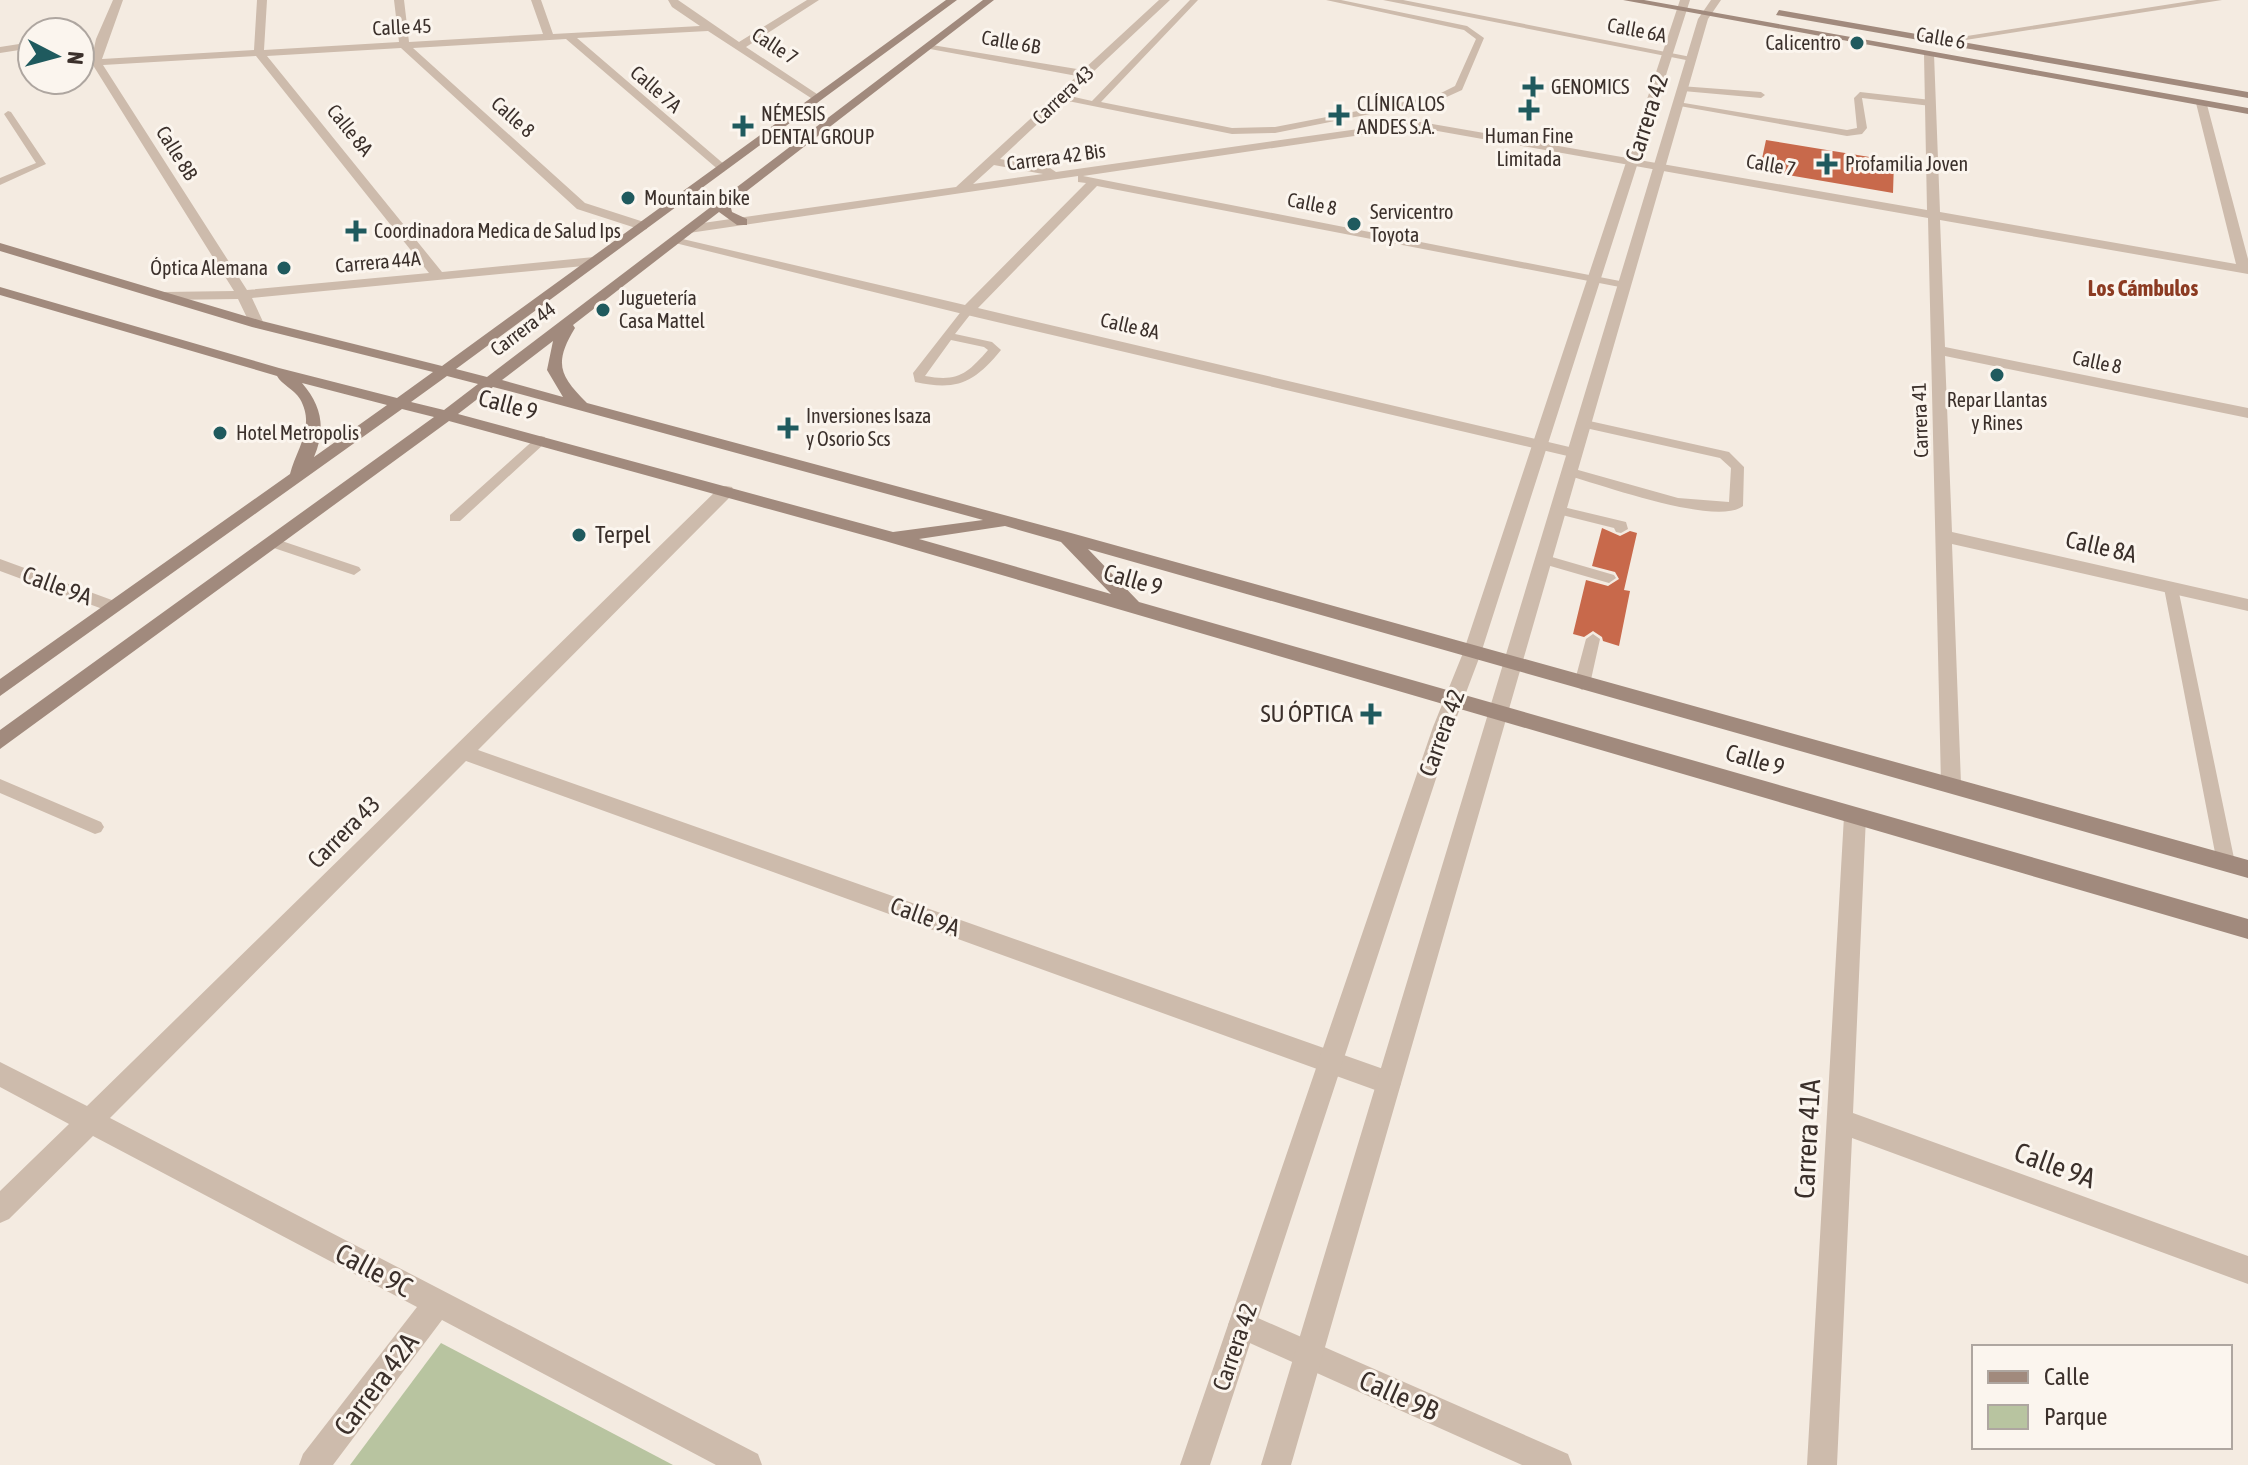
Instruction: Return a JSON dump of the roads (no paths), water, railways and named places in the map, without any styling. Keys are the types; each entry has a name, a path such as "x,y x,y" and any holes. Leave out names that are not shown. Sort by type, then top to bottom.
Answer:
{"main road":[{"name":"Carrera 44","path":"0,689 400,403 952,0"},
{"name":"Carrera 44","path":"0,741 447,415 989,0"},
{"name":"Calle 6","path":"1628,0 1682,5 1705,14 1934,48 2042,59 2248,95"},
{"path":"1711,1 1729,5"},
{"name":"Calle 6","path":"1760,10 1869,29 1934,48 1951,58 2248,111"},
{"path":"930,46 918,41 915,33 938,17 934,13"},
{"path":"1951,58 2042,59"},
{"path":"761,139 821,128"},
{"path":"724,203 726,214 742,222"},
{"name":"Calle 9","path":"0,247 257,324 490,382 1065,537 2248,869"},
{"name":"Calle 9","path":"0,291 274,371 541,440 891,537 2248,929"},
{"path":"584,310 557,343 553,361 556,378 567,394 584,408"},
{"path":"274,371 294,383 308,397 314,418 315,435 307,458 290,481"},
{"path":"891,537 1008,523"},
{"path":"1065,537 1134,607"}],"street":[{"path":"96,62 97,47 107,32 118,0"},
{"path":"259,53 262,0"},
{"path":"399,0 404,45"},
{"path":"536,0 549,37"},
{"path":"739,47 814,0"},
{"name":"Carrera 43","path":"960,190 1165,0"},
{"name":"Calle 6A","path":"1388,0 1691,58"},
{"path":"2145,0 2176,5"},
{"path":"1934,48 2217,0"},
{"name":"Carrera 42","path":"1276,1465 1691,58 1711,1"},
{"name":"Calle 7","path":"677,2 818,98"},
{"name":"Carrera 42","path":"1195,1465 1453,699 1472,653 1682,5"},
{"name":"Calle 45","path":"96,62 711,28"},
{"path":"96,34 107,32"},
{"name":"Calle 7A","path":"568,36 721,168"},
{"name":"Calle 8","path":"404,45 581,206 642,226"},
{"name":"Calle 6B","path":"930,46 1085,74"},
{"name":"Carrera 41","path":"1934,48 1931,103 1951,784"},
{"name":"Calle 8A","path":"259,53 439,277"},
{"name":"Calle 8B","path":"96,62 243,295 257,324"},
{"path":"2202,103 2246,270"},
{"name":"Carrera 42 Bis","path":"689,229 1415,124 1428,125"},
{"name":"Calle 7","path":"1428,125 2246,270"},
{"name":"Calle 8","path":"992,161 1625,286"},
{"path":"967,311 1095,181"},
{"name":"Calle 8A","path":"674,241 1576,453"},
{"name":"Carrera 44A","path":"164,296 243,295 594,261"},
{"name":"Calle 8","path":"1938,350 2248,413"},
{"name":"Carrera 43","path":"0,1210 726,491"},
{"name":"Calle 8A","path":"1944,536 2248,605"},
{"name":"Calle 9A","path":"0,565 114,607"},
{"name":"Calle 9A","path":"462,752 1389,1083"},
{"name":"Carrera 41A","path":"1822,1465 1855,816"},
{"name":"Calle 9C","path":"0,1074 747,1465"},
{"name":"Calle 9A","path":"1840,1121 2248,1270"},
{"name":"Carrera 42A","path":"314,1465 438,1303"},
{"name":"Calle 9B","path":"1242,1325 1557,1465"}],"lane":[{"path":"1095,103 1194,0"},
{"path":"1061,97 1232,131 1275,130 1437,98 1459,88 1480,38 1467,28 1330,0"},
{"path":"1683,88 1761,95"},
{"path":"1714,112 1718,92"},
{"path":"1678,105 1847,133 1859,132 1862,128 1860,95 1931,103"},
{"path":"0,182 41,164 8,114"},
{"path":"948,336 988,344 995,350 969,379 954,384 919,379 919,373 967,311"},
{"path":"1571,472 1721,510 1736,506 1738,467 1724,455 1585,424"},
{"path":"455,518 541,440"},
{"path":"1559,510 1621,525 1621,529"},
{"path":"273,543 354,570"},
{"path":"1545,560 1608,579"},
{"path":"2171,588 2226,863"},
{"path":"1582,684 1593,639"},
{"path":"0,786 95,827"}],"place":[{"name":"Calicentro","path":"1857,43"},
{"name":"GENOMICS","path":"1533,87"},
{"name":"Human Fine Limitada","path":"1529,110"},
{"name":"CLÍNICA LOS ANDES S.A.","path":"1339,115"},
{"name":"NÉMESIS DENTAL GROUP","path":"743,126"},
{"name":"Profamilia Joven","path":"1827,164"},
{"name":"Mountain bike","path":"628,198"},
{"name":"Servicentro Toyota","path":"1354,224"},
{"name":"Coordinadora Medica de Salud Ips","path":"356,231"},
{"name":"Óptica Alemana","path":"284,268"},
{"name":"Juguetería Casa Mattel","path":"603,310"},
{"name":"Repar Llantas y Rines","path":"1997,375"},
{"name":"Inversiones Isaza y Osorio Scs","path":"788,428"},
{"name":"Hotel Metropolis","path":"220,433"},
{"name":"Terpel","path":"579,535"},
{"name":"SU ÓPTICA","path":"1371,714"}],"district":[{"name":"Los Cámbulos","path":"2143,288"}]}
